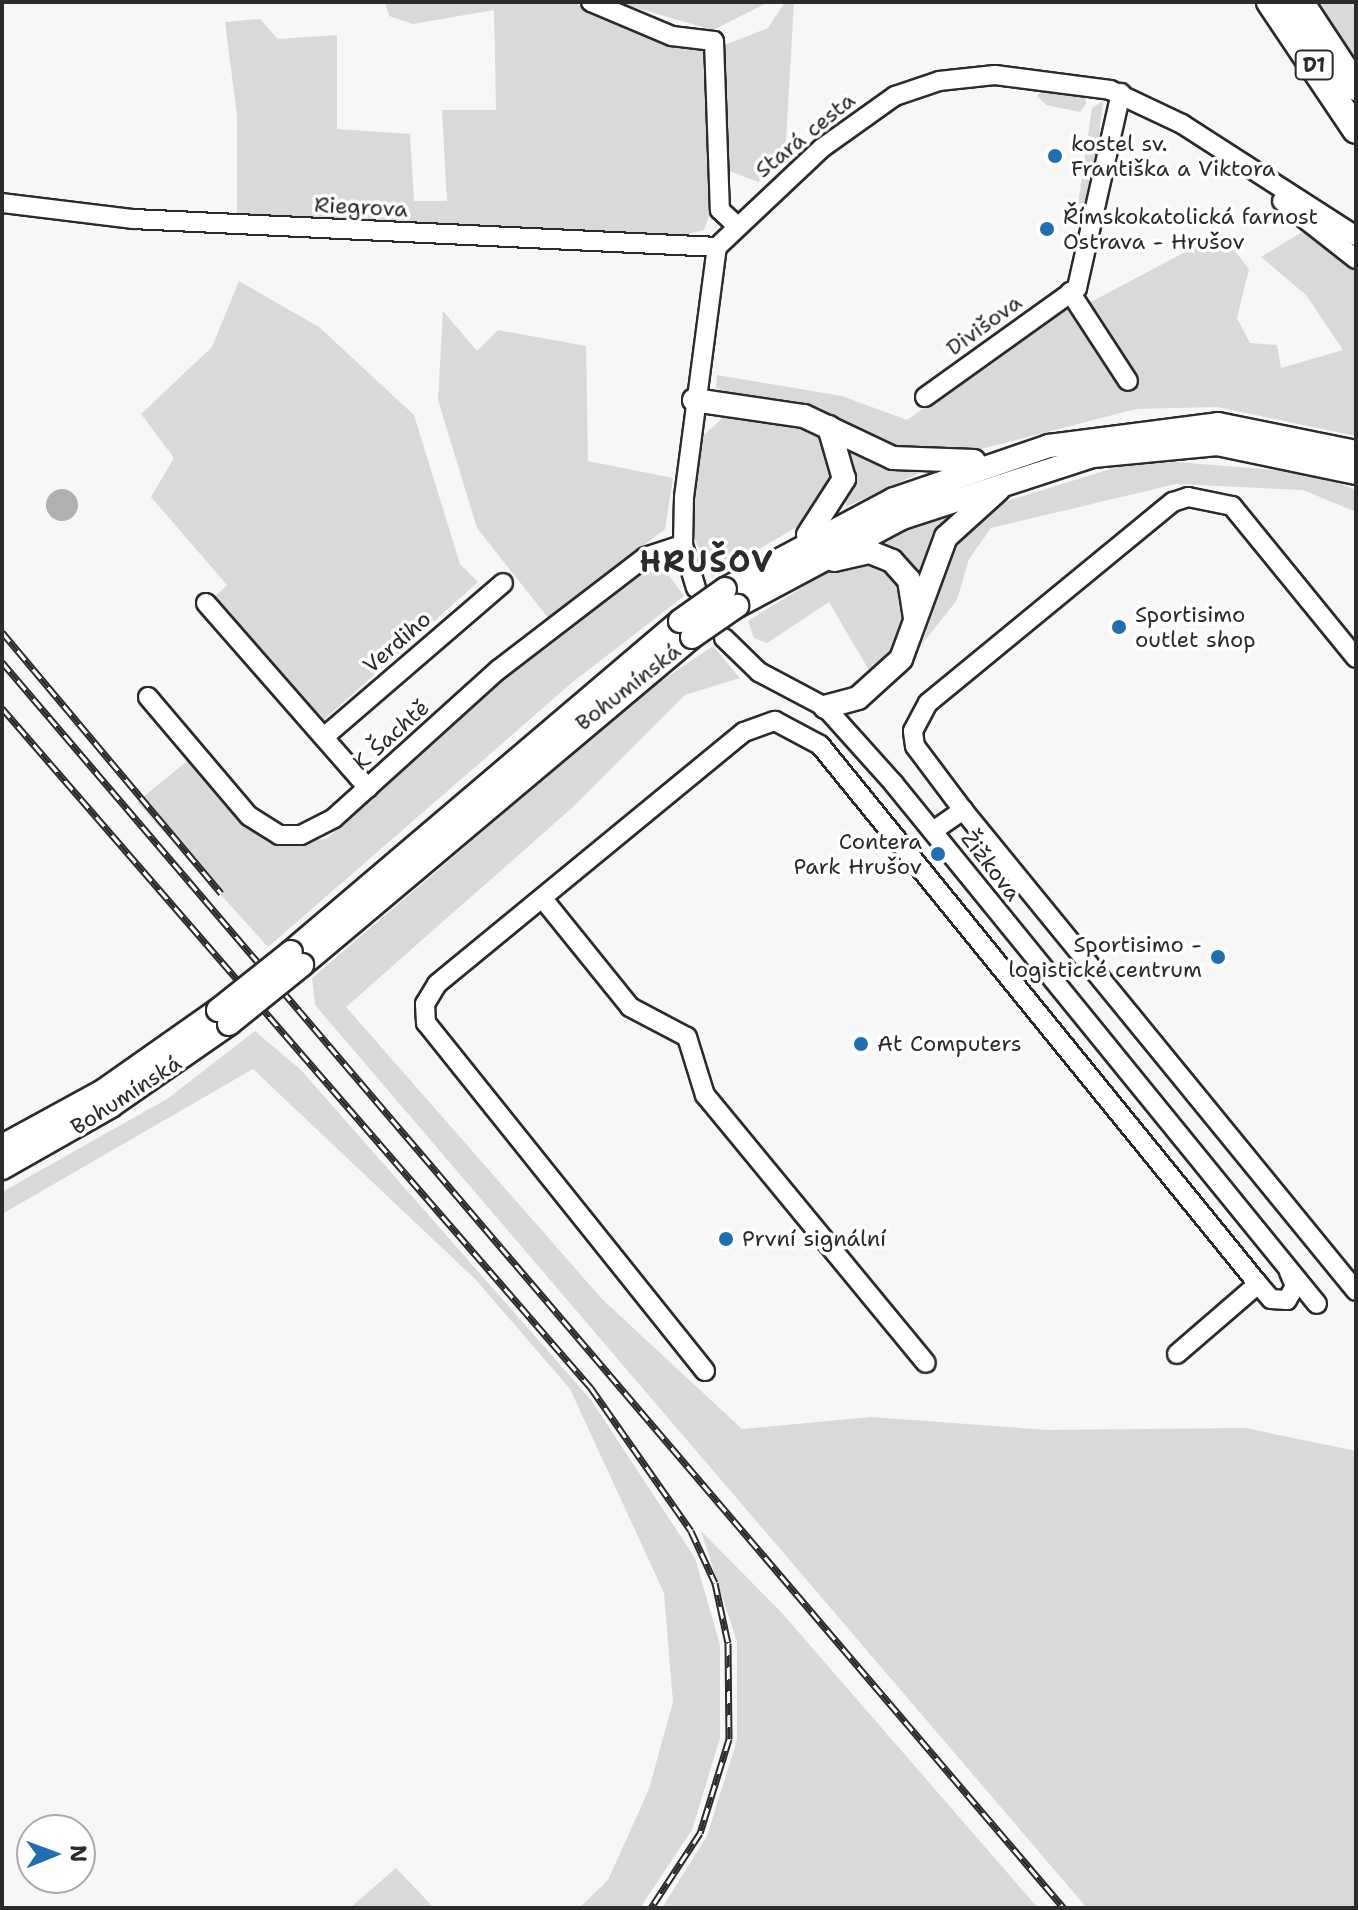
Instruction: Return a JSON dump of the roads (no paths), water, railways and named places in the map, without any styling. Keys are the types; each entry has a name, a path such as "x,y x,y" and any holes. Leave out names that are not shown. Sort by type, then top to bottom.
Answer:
{"highway":[{"name":"D1","path":"1270,2 1356,130"},
{"name":"D1","path":"1300,2 1356,87"}],"main road":[{"path":"694,400 774,410 829,427 893,458 1010,457"},
{"name":"Bohumínská","path":"2,1168 111,1106 224,1017 297,959 686,629 731,598 894,499 1010,457 1192,423 1276,430 1356,452"},
{"path":"780,568 816,527 842,485 844,462 829,427"},
{"name":"Bohumínská","path":"780,568 914,513 1054,465 1142,447 1205,444 1272,450 1356,473"},
{"path":"825,707 872,687 913,639 940,550 960,517 1054,465"},
{"path":"780,568 855,554 882,556 914,592 913,639"},
{"name":"Bohumínská","path":"2,1146 103,1091 224,1017"}],"street":[{"path":"591,2 662,33 714,41 720,210 735,224"},
{"name":"Stará cesta","path":"696,588 683,545 694,400 717,247 735,224 864,115 922,85 1015,75 1121,93 1182,124 1257,176"},
{"name":"Divišova","path":"925,397 1070,292 1083,278 1121,93"},
{"path":"1257,176 1354,235"},
{"path":"1257,176 1356,259"},
{"name":"Riegrova","path":"2,203 133,219 717,247"},
{"path":"1070,292 1128,381"},
{"path":"1356,658 1232,506 1188,497 1173,502 928,703 913,731 915,746 963,810 1356,1291"},
{"name":"K Šachtě","path":"148,697 249,816 279,835 301,835 334,818 498,670 632,567 683,545"},
{"name":"Verdiho","path":"324,737 503,583"},
{"path":"206,603 368,788"},
{"name":"Žižkova","path":"724,638 759,672 825,707 933,831 1317,1304"},
{"path":"705,1371 426,1023 425,1004 437,984 744,732 775,721 820,745 1275,1301 1291,1298 1295,1286 1282,1260"},
{"path":"933,831 963,810"},
{"path":"953,910 977,888"},
{"path":"543,899 630,1007 687,1037 705,1095 926,1363"},
{"path":"1177,1354 1258,1284"}],"waterway":[{"path":"238,2 322,2"}],"railway":[{"path":"2,632 221,893"},
{"path":"2,662 1064,1908"},
{"path":"2,708 591,1388 691,1531 715,1583 728,1643 729,1739 700,1833 651,1908"}],"place":[{"name":"kostel sv. Františka a Viktora","path":"1055,156"},
{"name":"Římskokatolická farnost Ostrava - Hrušov","path":"1047,229"},
{"name":"Sportisimo outlet shop","path":"1119,627"},
{"name":"Contera Park Hrušov","path":"938,854"},
{"name":"Sportisimo - logistické centrum","path":"1218,957"},
{"name":"At Computers","path":"861,1044"},
{"name":"První signální","path":"726,1239"}],"district":[{"name":"HRUŠOV","path":"707,562"}]}
